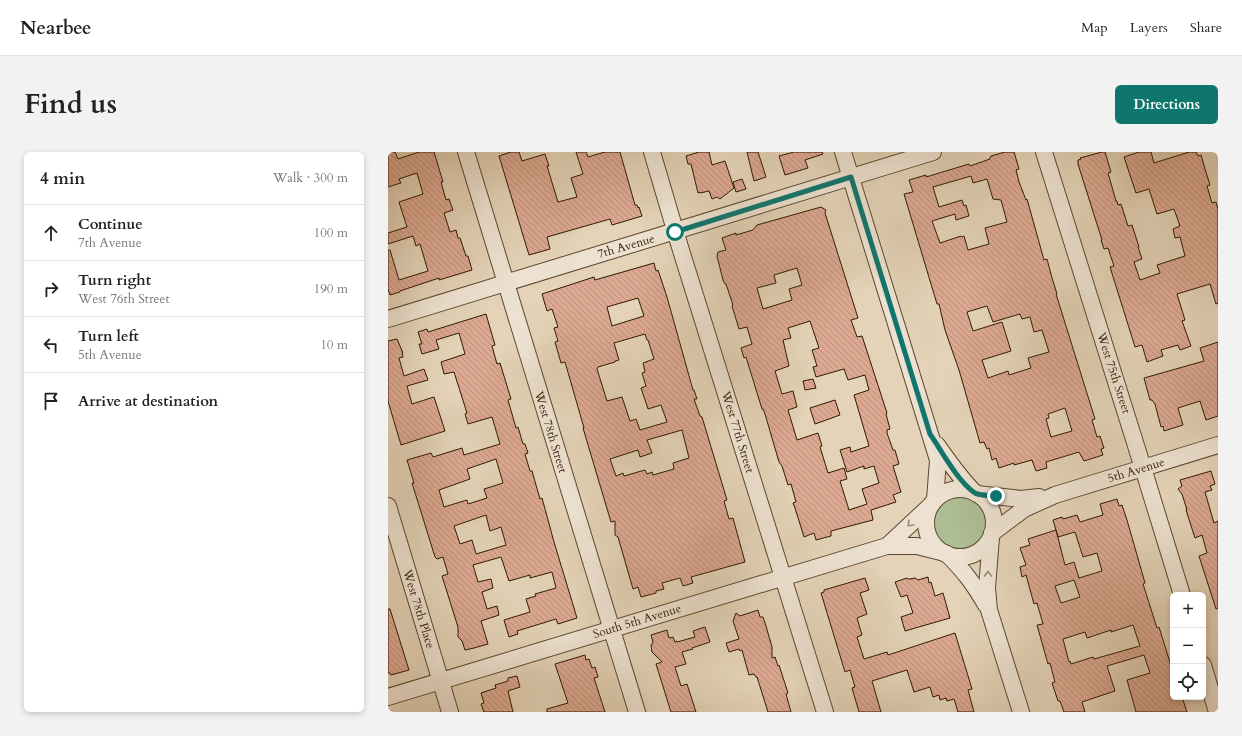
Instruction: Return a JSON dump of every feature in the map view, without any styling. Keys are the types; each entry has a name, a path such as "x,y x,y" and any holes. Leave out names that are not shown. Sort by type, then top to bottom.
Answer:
{"street":[{"name":"West 78th Street","path":"466,152 637,712"},
{"name":"West 77th Street","path":"652,152 675,232 825,712"},
{"path":"843,152 938,460 934,501 927,518 927,530 936,547 964,570 989,610"},
{"name":"7th Avenue","path":"388,319 933,152"},
{"name":"West 75th Street","path":"1044,152 1181,592"},
{"path":"930,434 950,465 964,482 984,500 993,515 994,524 987,588 989,610 1021,712"},
{"name":"5th Avenue","path":"992,535 1024,508 1055,495 1218,445"},
{"path":"934,501 944,494 954,490 964,490 976,493"},
{"name":"5th Avenue","path":"976,493 1021,499 1055,495"},
{"name":"South 5th Avenue","path":"887,546 934,501"},
{"name":"West 78th Place","path":"388,506 450,712"},
{"path":"946,554 957,557 967,556 977,552 985,546 992,535"},
{"name":"South 5th Avenue","path":"388,697 887,546 917,546 946,554"},
{"path":"1206,675 1217,712"}],"green space":[{"path":"960,497 974,501 982,509 986,523 982,537 974,545 960,549 946,545 938,537 934,523 938,509 946,501"}],"building":[{"path":"388,152 395,152 398,159 419,152 434,152 443,182 441,182 446,200 449,199 453,210 444,213 450,232 456,230 466,256 468,256 472,270 439,280 439,278 390,295 388,289 388,250 390,250 399,280 428,271 420,244 416,246 413,236 388,244 388,233 407,227 399,202 423,194 417,173 399,179 401,183 388,187"},
{"path":"511,152 519,152 522,161 545,154 549,166 547,166 558,202 577,197 571,178 583,174 576,152 586,152 588,157 605,152 620,152 635,205 637,205 638,208 639,207 642,216 612,225 610,219 547,237 550,249 529,255 499,156"},
{"path":"699,152 709,152 712,165 725,161 734,188 720,199 717,197 712,199 709,191 698,193 691,164 688,164 686,156"},
{"path":"747,152 758,152 766,177 754,181"},
{"path":"794,152 822,152 823,154 805,160 808,168 785,175 779,156"},
{"path":"1005,152 1014,152 1019,169 1016,170 1019,182 1026,200 1027,199 1044,260 1047,259 1056,294 1095,419 1092,420 1097,437 1100,436 1104,448 1101,449 1103,455 1084,461 1079,452 1046,462 1047,468 1036,471 1032,460 1014,465 1014,463 999,468 996,458 992,460 989,448 987,449 984,442 980,443 959,370 945,330 939,304 937,304 904,194 913,192 909,180 926,175 926,177 969,164 970,166 990,159 991,156","holes":["971,176 973,183 987,179 993,199 1001,200 1007,222 985,228 989,244 968,250 964,236 940,243 932,221 955,214 956,220 969,216 966,205 964,206 962,200 939,207 933,187","987,306 993,322 1020,314 1022,319 1030,317 1034,332 1042,330 1049,352 1028,358 1031,368 1009,375 1008,371 988,378 982,360 1011,351 1002,322 973,331 967,312","1065,408 1072,431 1051,437 1046,419 1049,418 1048,414"]},
{"path":"1105,152 1111,172 1108,173 1116,201 1118,205 1121,204 1128,226 1132,225 1139,247 1142,259 1134,262 1140,280 1160,273 1157,265 1185,256 1180,237 1175,238 1173,229 1180,226 1174,209 1157,214 1149,189 1136,193 1124,157 1139,152 1151,152 1154,163 1189,152 1196,152 1198,156 1201,155 1210,185 1207,186 1212,203 1216,202 1218,209 1218,303 1216,304 1210,284 1177,294 1185,320 1182,321 1191,346 1180,350 1178,345 1161,350 1163,356 1147,362 1142,345 1135,347 1110,267 1114,266 1108,248 1104,249 1078,164 1078,160 1081,159 1080,158"},
{"path":"742,179 746,189 736,192 733,182"},
{"path":"821,207 826,210 825,213 858,318 851,320 857,337 862,336 887,413 890,429 887,430 887,433 893,450 895,450 899,464 893,466 901,492 893,495 896,502 871,510 873,520 831,531 831,536 816,540 814,533 804,537 793,503 796,502 791,484 788,485 782,466 779,462 746,357 744,358 741,348 752,344 747,327 739,329 717,256 718,252 726,250 722,238 736,233 736,235 753,230 757,225","holes":["797,268 802,285 789,289 792,300 763,309 757,288 776,283 774,275","810,321 819,348 812,350 817,366 813,367 816,377 844,369 848,380 865,375 869,390 854,395 869,446 851,452 850,447 840,450 847,472 864,466 864,469 874,466 879,483 862,489 867,504 849,510 840,481 847,479 844,468 828,473 820,447 822,446 818,433 797,440 788,410 797,407 793,391 782,394 775,371 789,366 783,340 791,338 788,328"]},
{"path":"654,263 656,271 658,270 693,390 697,399 694,399 700,416 702,417 727,500 724,501 729,519 733,518 745,562 691,577 693,583 683,586 680,578 662,583 664,589 641,597 638,587 633,589 618,537 615,535 615,521 611,522 565,362 561,363 555,342 558,341 554,328 558,327 552,309 547,311 542,294 594,277 595,280","holes":["638,298 644,316 612,326 607,307","645,334 654,359 643,363 645,372 642,373 646,386 641,388 648,409 661,405 667,422 640,430 636,419 630,421 622,397 607,401 597,369 598,367 619,360 614,343","682,430 689,458 673,463 674,469 653,475 652,472 647,474 645,470 624,476 623,473 616,476 610,459 638,450 640,457 652,453 647,440"]},
{"path":"486,314 495,345 492,346 497,364 500,363 511,399 508,400 516,428 518,427 523,444 525,444 528,453 525,454 530,471 532,471 540,499 542,498 577,618 558,624 556,619 517,631 518,634 509,637 504,620 530,612 526,599 536,596 535,594 556,588 552,572 530,578 530,575 509,581 501,557 473,565 478,582 491,579 493,588 482,592 487,609 497,606 499,615 481,621 488,644 465,650 462,641 458,637 458,627 442,576 448,574 443,557 437,559 435,557 412,483 414,483 407,460 431,453 433,457 462,448 464,455 500,444 492,417 468,424 465,414 467,413 454,372 444,374 441,362 465,354 459,333 436,340 439,349 422,354 419,344 422,344 418,332 427,329 428,332","holes":["496,459 503,483 484,489 487,498 468,504 467,500 444,507 439,490 470,479 467,469","486,515 490,531 501,527 506,545 476,554 472,540 460,544 454,526"]},
{"path":"397,339 403,353 403,357 399,358 404,376 424,369 428,380 407,386 412,404 434,397 445,431 401,445 388,401 388,341"},
{"path":"1218,342 1218,416 1206,420 1200,401 1178,408 1183,425 1164,431 1163,426 1161,427 1155,404 1152,400 1150,400 1144,378 1204,361 1200,348"},
{"path":"813,379 816,388 805,390 803,381"},
{"path":"835,400 840,415 815,424 810,408"},
{"path":"1211,471 1215,484 1210,486 1212,490 1205,492 1214,523 1218,521 1218,608 1216,609 1199,556 1207,553 1202,535 1195,538 1182,494 1178,489 1182,486 1180,480"},
{"path":"1117,499 1119,506 1122,505 1127,520 1145,583 1143,584 1170,662 1170,700 1183,700 1187,712 1136,712 1127,680 1150,673 1144,655 1107,666 1115,691 1082,702 1085,712 1064,712 1060,701 1058,701 1052,683 1055,682 1050,663 1048,664 1037,625 1043,624 1037,603 1034,604 1026,575 1022,577 1020,567 1026,565 1020,548 1030,545 1028,539 1056,530 1053,520 1077,515 1080,522 1103,515 1100,504","holes":["1056,532 1058,537 1075,532 1083,557 1097,553 1102,571 1079,578 1074,562 1065,565","1074,580 1080,597 1061,603 1055,586","1133,625 1140,646 1094,659 1093,657 1071,664 1070,661 1069,662 1063,639 1085,632 1087,638"]},
{"path":"928,577 935,596 943,593 950,618 905,631 901,617 913,613 907,595 901,597 895,582 907,578 915,578 918,580"},
{"path":"865,578 869,590 860,593 867,614 857,618 862,635 857,637 864,659 887,652 888,655 955,633 972,689 968,690 974,712 958,712 954,699 947,701 946,698 940,700 939,695 933,697 930,687 914,692 907,670 872,681 881,712 859,712 852,688 855,687 850,670 845,672 821,593 824,592 824,590"},
{"path":"388,609 390,609 409,670 391,675 388,673"},
{"path":"758,610 760,617 763,617 766,626 772,647 772,658 775,657 778,666 779,665 788,693 786,694 791,712 768,712 757,677 754,674 749,675 742,650 740,651 739,649 729,652 726,643 739,639 733,621 736,613 740,616"},
{"path":"705,627 710,642 682,652 686,664 675,667 681,686 687,684 696,712 671,712 656,664 662,662 652,652 651,646 653,642 651,635 667,630 669,638 673,637 675,642 677,642 695,637 693,631"},
{"path":"585,655 586,660 589,659 592,668 595,667 598,677 594,678 605,712 547,712 547,709 568,703 555,664"},
{"path":"517,676 520,687 508,691 513,712 484,712 481,704 484,703 481,693 496,688 495,685 508,681 508,678"}],"route":[{"path":"675,232 851,177 930,434 950,465 974,493 996,496"}]}
